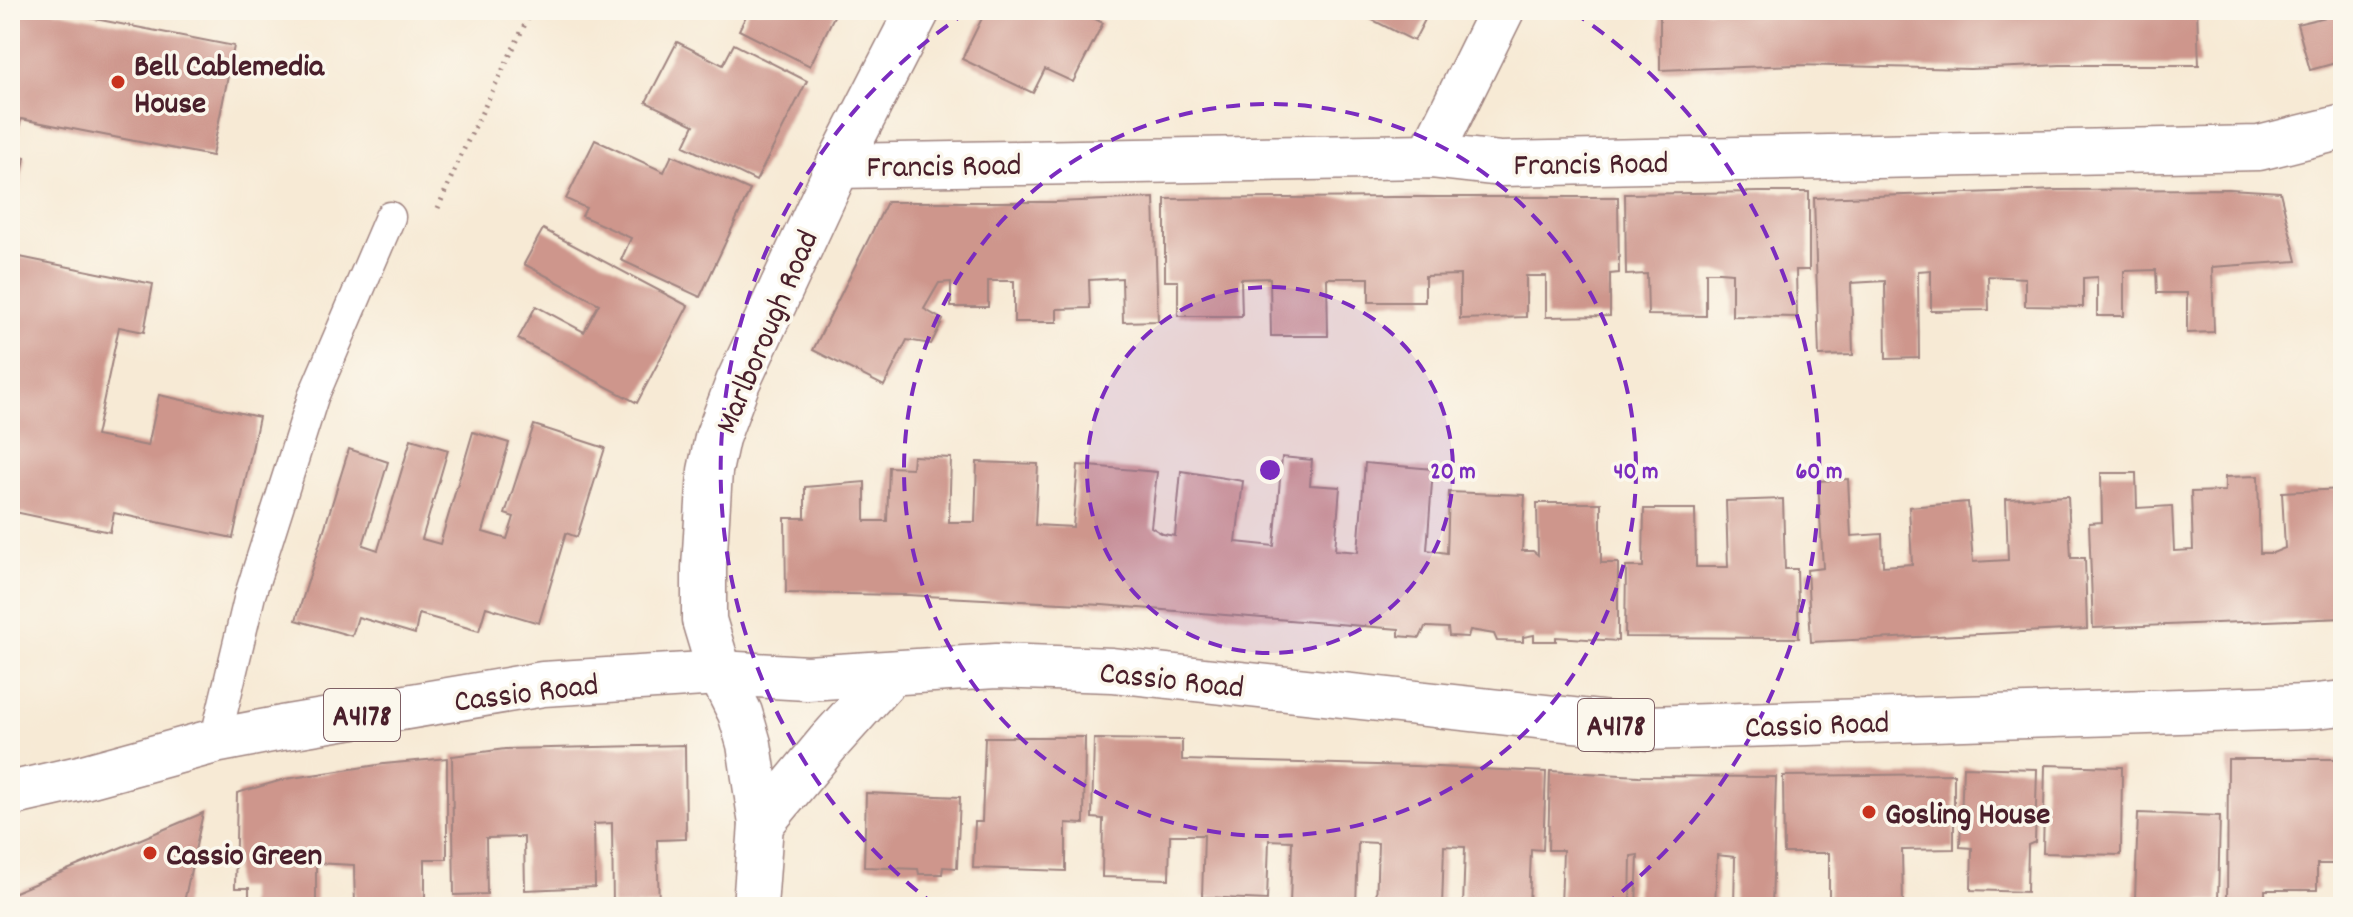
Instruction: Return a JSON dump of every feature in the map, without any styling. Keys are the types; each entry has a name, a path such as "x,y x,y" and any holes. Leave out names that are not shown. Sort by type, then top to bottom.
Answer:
{"street":[{"name":"Marlborough Road","path":"755,907 761,824 749,744 740,713 720,673 704,620 710,471 717,438 738,382 838,166 918,10"},
{"path":"1430,156 1502,10"},
{"name":"Francis Road","path":"838,166 1430,156 1501,164 2259,148 2343,127"},
{"name":"Cassio Road","path":"10,794 215,741 543,684 720,673 807,678 996,666 1112,670 1647,728 2343,703"},
{"path":"761,824 891,673"}],"lane":[{"path":"215,741 250,595 313,397 390,217"}],"building":[{"name":"Bell Cablemedia House","path":"10,10 49,10 234,46 212,156 21,119 14,154 25,157 17,202 10,201"},
{"path":"749,10 837,10 810,66 739,30"},
{"path":"986,10 1078,10 1103,23 1073,82 1045,69 1033,93 962,59"},
{"path":"1353,10 1430,10 1414,41"},
{"path":"1660,10 2197,10 2199,65 2060,65 1970,69 1796,65 1660,70"},
{"path":"2343,13 2343,61 2310,70 2297,24"},
{"path":"677,42 723,65 734,44 807,81 756,181 684,146 694,125 646,102"},
{"path":"595,140 664,172 672,155 750,190 700,297 621,260 631,238 582,216 586,208 566,199"},
{"path":"2229,189 2280,192 2297,261 2212,267 2214,332 2187,333 2187,293 2157,293 2156,270 2124,271 2124,316 2097,316 2097,277 2083,278 2083,307 2025,306 2025,278 1988,276 1989,310 1931,311 1931,270 1918,271 1919,358 1886,359 1885,281 1851,283 1853,355 1819,356 1814,198 2058,190"},
{"path":"1809,192 1809,270 1796,270 1797,317 1732,316 1732,273 1719,272 1706,272 1706,316 1648,315 1647,274 1626,275 1625,194"},
{"path":"1618,197 1619,273 1610,274 1610,316 1546,317 1546,276 1526,276 1526,317 1460,319 1460,275 1425,276 1425,302 1369,302 1369,278 1327,278 1328,336 1271,336 1270,278 1241,279 1242,316 1178,316 1178,281 1165,281 1165,199"},
{"path":"1154,198 1158,321 1123,322 1122,278 1089,280 1090,308 1057,309 1057,322 1014,322 1014,281 988,281 988,307 951,307 951,282 939,283 924,309 943,320 931,344 907,340 884,386 813,350 887,202 1056,202"},
{"path":"543,229 688,306 637,403 518,339 536,306 584,332 599,304 524,264"},
{"path":"10,255 153,284 144,332 119,327 96,436 148,446 159,395 259,417 233,538 114,513 110,532 10,511"},
{"path":"534,425 605,448 577,537 566,533 539,623 486,607 479,631 419,614 415,634 358,617 352,636 296,620 349,449 388,462 363,545 378,550 411,439 448,450 422,539 440,544 473,432 509,443 483,532 507,539 514,517 505,514"},
{"path":"913,456 951,458 949,522 975,522 977,462 1038,464 1035,525 1073,527 1078,465 1157,472 1151,527 1175,536 1181,471 1243,481 1236,542 1274,546 1282,457 1312,460 1310,485 1340,487 1335,550 1358,552 1365,463 1433,469 1427,550 1447,553 1449,492 1525,495 1522,551 1533,551 1538,555 1537,503 1601,503 1601,563 1618,563 1618,641 1556,637 1556,641 1534,641 1534,635 1523,637 1523,642 1497,641 1494,634 1470,630 1468,637 1449,636 1448,628 1428,627 1425,627 1420,638 1399,636 1399,629 1102,605 907,595 786,593 785,518 805,518 805,487 865,482 865,521 887,521 889,467 912,468"},
{"path":"2101,473 2136,473 2137,508 2172,506 2174,551 2193,550 2191,492 2225,491 2225,477 2258,476 2260,553 2273,553 2285,548 2282,492 2343,489 2343,618 2093,628 2089,523 2102,522"},
{"path":"1848,479 1851,536 1882,534 1883,566 1912,564 1909,507 1968,502 1973,562 2008,560 2006,499 2068,496 2071,558 2085,558 2087,629 1811,642 1807,570 1823,568 1818,481"},
{"path":"1783,499 1785,569 1797,569 1799,638 1625,637 1626,567 1643,567 1644,509 1695,509 1696,567 1728,567 1726,501"},
{"path":"985,737 1085,737 1084,824 1066,823 1066,871 973,868 975,822 982,822"},
{"path":"1094,739 1182,740 1182,760 1546,772 1543,850 1531,849 1529,907 1463,907 1465,847 1444,846 1442,907 1376,907 1378,843 1358,842 1356,907 1290,905 1292,841 1269,840 1267,900 1202,897 1204,835 1170,835 1169,879 1102,877 1103,819 1092,818"},
{"path":"685,745 686,839 657,840 659,905 613,906 612,823 594,824 595,887 525,890 524,837 486,838 487,894 454,895 452,756 505,749"},
{"path":"447,758 447,859 425,859 425,907 355,907 354,865 316,863 316,907 249,907 249,888 235,888 237,793 286,779"},
{"path":"2228,759 2343,759 2343,864 2317,864 2317,890 2265,890 2265,907 2227,907"},
{"path":"2045,765 2122,767 2121,855 2043,853"},
{"path":"1963,767 2037,769 2035,842 2028,845 2027,892 1971,890 1972,848 1960,847"},
{"path":"1550,771 1639,776 1776,777 1772,907 1734,907 1735,857 1717,855 1715,907 1636,907 1638,855 1631,856 1630,907 1561,907 1563,850 1548,850"},
{"name":"Gosling House","path":"1954,774 1954,849 1902,850 1903,907 1829,907 1829,853 1784,853 1783,776"},
{"path":"866,793 960,797 957,868 943,867 942,874 919,874 918,869 864,867"},
{"name":"Cassio Green","path":"203,813 183,907 10,907 10,894"},
{"path":"2138,813 2220,816 2218,901 2135,899"}],"place":[{"name":"Bell Cablemedia House","path":"118,82"},
{"name":"Gosling House","path":"1869,812"},
{"name":"Cassio Green","path":"150,853"}]}
